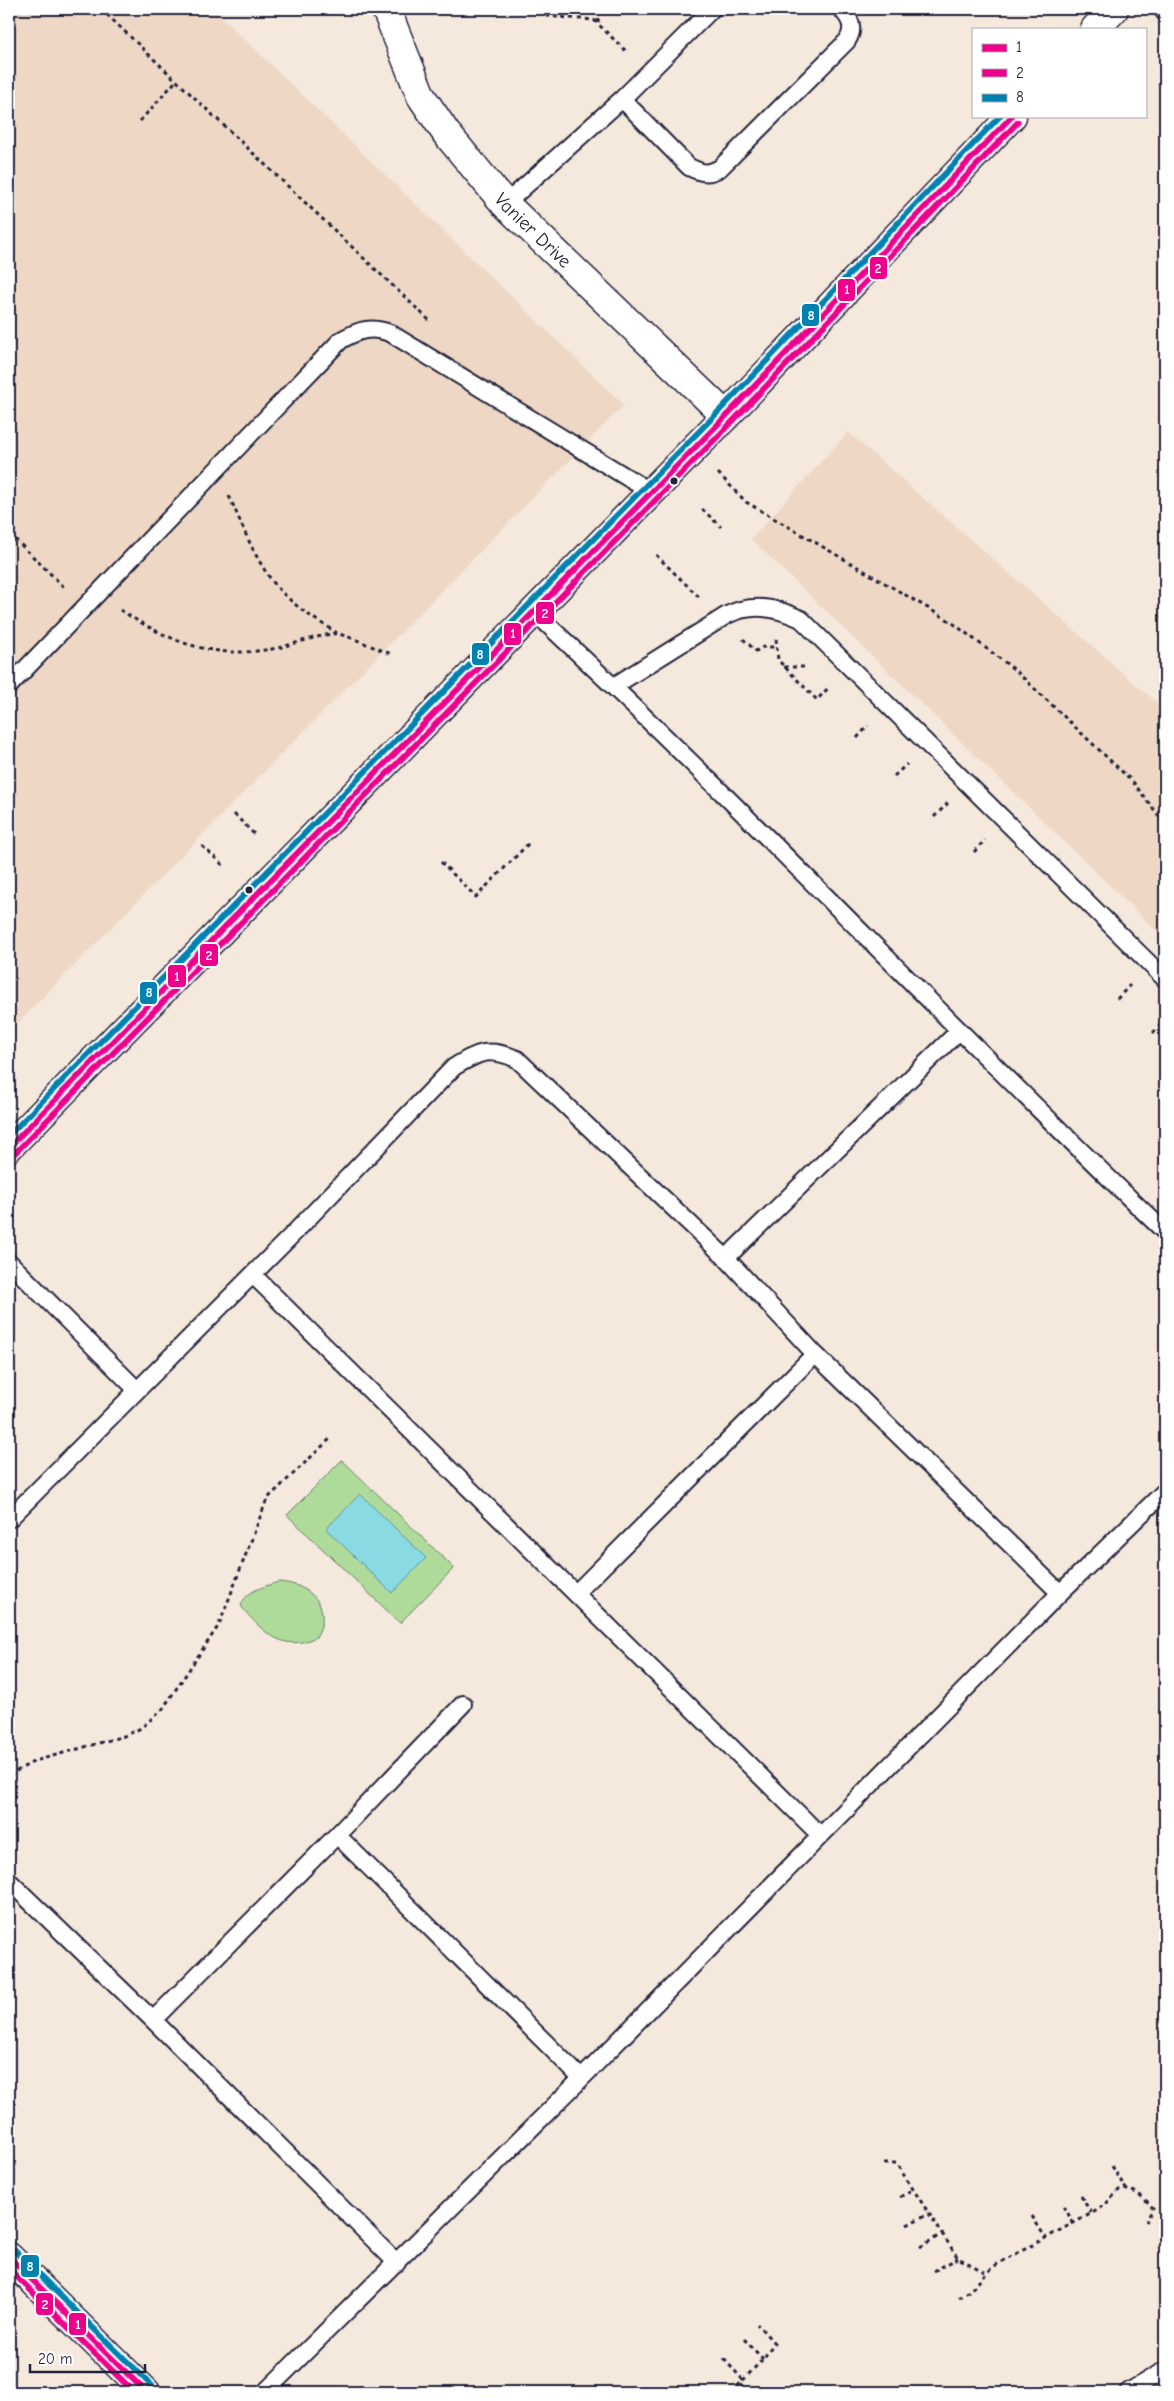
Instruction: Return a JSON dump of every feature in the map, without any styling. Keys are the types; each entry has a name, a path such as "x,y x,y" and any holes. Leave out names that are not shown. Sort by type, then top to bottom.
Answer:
{"main road":[{"name":"Vanier Drive","path":"386,9 421,96 446,133 505,204 726,416"},
{"path":"1096,28 1114,9"},
{"path":"9,1147 726,416 1010,118"},
{"path":"9,2257 146,2392"}],"lane":[{"path":"505,204 622,99 712,9"},
{"path":"622,99 689,167 710,174 720,168 847,41 852,34 851,24 848,15 841,9"},
{"path":"1162,9 1165,13"},
{"path":"9,686 341,340 360,330 375,328 390,332 651,492"},
{"path":"614,686 740,608 755,606 786,612 800,619 1165,979"},
{"path":"534,612 614,686 958,1031 1165,1232"},
{"path":"726,1258 958,1031"},
{"path":"9,1519 136,1389 252,1275 454,1067 470,1056 482,1052 506,1054 516,1059 726,1258 815,1354 1060,1593"},
{"path":"9,1262 136,1389"},
{"path":"252,1275 820,1835"},
{"path":"576,1593 815,1354"},
{"path":"265,2392 397,2263 1060,1593 1165,1491"},
{"path":"153,2020 337,1835 463,1704"},
{"path":"337,1835 581,2078"},
{"path":"9,1881 153,2020 397,2263"},
{"path":"1128,2392 1165,2370"}],"path":[{"path":"101,9 435,326"},
{"path":"598,23 599,9"},
{"path":"546,16 594,20 648,73"},
{"path":"140,121 176,81"},
{"path":"217,468 262,565 278,588 304,612 337,633 392,654"},
{"path":"746,502 950,620 1015,670 1133,782 1165,825"},
{"path":"702,509 721,527"},
{"path":"15,540 68,591"},
{"path":"656,555 721,619"},
{"path":"96,596 153,631 182,643 217,652 279,647 337,633"},
{"path":"776,631 778,660 817,700"},
{"path":"784,666 816,667"},
{"path":"857,738 872,722"},
{"path":"894,776 911,760"},
{"path":"934,817 951,800"},
{"path":"234,814 254,834"},
{"path":"974,852 988,836"},
{"path":"441,862 476,897 529,844"},
{"path":"202,846 223,865"},
{"path":"1116,999 1135,980"},
{"path":"1153,1033 1165,1020"},
{"path":"9,1775 35,1761 124,1736 141,1728 162,1710 219,1625 267,1499 332,1437"},
{"path":"884,2163 896,2163 958,2258 986,2272"},
{"path":"1112,2166 1126,2188 1144,2198 1153,2208 1146,2222"},
{"path":"958,2298 967,2293 986,2272 1092,2213 1105,2204 1119,2190 1126,2188"},
{"path":"900,2198 914,2189"},
{"path":"1081,2196 1092,2213"},
{"path":"1064,2206 1073,2223"},
{"path":"907,2225 929,2213"},
{"path":"1032,2216 1046,2237"},
{"path":"920,2247 942,2234"},
{"path":"934,2271 958,2258"},
{"path":"732,2392 763,2359 774,2343 757,2324"},
{"path":"744,2339 763,2359"},
{"path":"724,2359 743,2380 742,2392"}],"shaded area":[{"path":"9,9 213,9 624,405 9,1032"},
{"path":"848,432 1165,710 1165,939 751,539"}],"green space":[{"path":"342,1460 454,1568 400,1623 287,1515"},
{"path":"278,1582 289,1583 299,1587 315,1598 320,1606 322,1615 321,1626 316,1637 304,1642 293,1643 273,1637 264,1631 241,1606 251,1593"}],"water":[{"path":"360,1494 426,1558 392,1593 326,1529"}],"transit line":[{"name":"8","path":"9,1135 720,410 998,118"},
{"name":"1","path":"9,1147 726,416 1010,118"},
{"name":"2","path":"15,1153 732,422 1018,122"},
{"name":"8","path":"15,2251 152,2386"},
{"name":"1","path":"9,2257 146,2392"},
{"name":"2","path":"9,2269 134,2392"}]}
